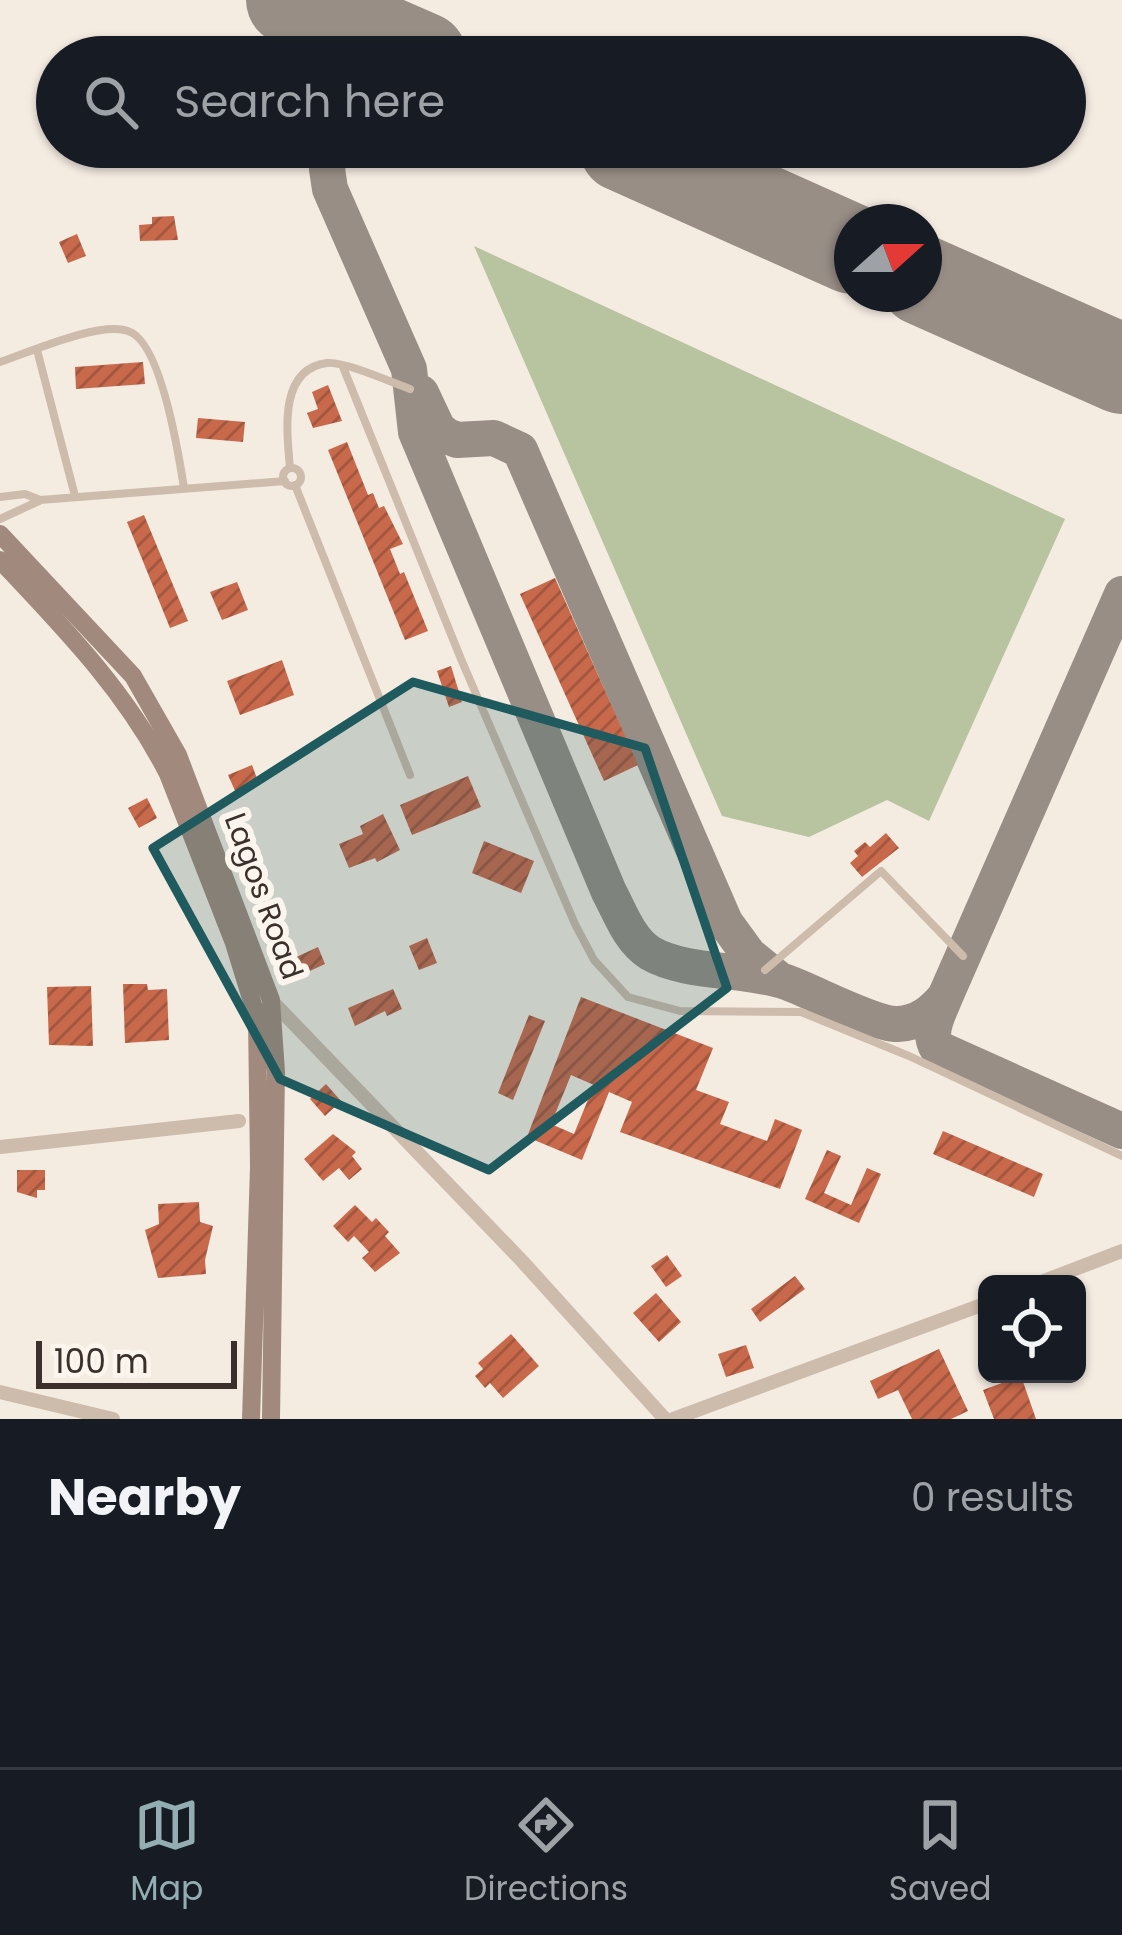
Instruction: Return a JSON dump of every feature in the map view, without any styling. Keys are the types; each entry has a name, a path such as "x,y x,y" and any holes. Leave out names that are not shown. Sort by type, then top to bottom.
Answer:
{"main road":[{"name":"Lagos Road","path":"0,534 133,676 158,714 194,792 271,1000 277,1072 271,1419"},
{"name":"Lagos Road","path":"0,560 112,683 152,742 246,976 257,1018 260,1079 251,1419"}],"street":[{"path":"271,1000 669,1419 978,1306"},
{"path":"0,1147 239,1121"},
{"path":"1059,1275 1122,1251"},
{"path":"0,1391 113,1419"}],"lane":[{"path":"0,362 92,332 124,328 138,335 149,349 158,377 184,488"},
{"path":"37,350 75,496"},
{"path":"290,468 286,424 292,390 303,373 330,362 410,388"},
{"path":"343,367 575,924 594,960 628,997 680,1011 801,1012 909,1056 1122,1156"},
{"path":"0,519 40,500 290,483 301,476 290,468"},
{"path":"290,468 284,473 410,775"},
{"path":"0,497 25,494 40,500"},
{"path":"765,970 881,871 963,956"}],"highlighted area":[{"path":"413,682 645,748 727,988 489,1170 280,1079 153,848"}],"green space":[{"path":"474,246 1065,519 929,821 887,800 809,837 722,816"}],"building":[{"path":"174,216 178,240 140,241 139,225 152,224 152,217"},
{"path":"77,234 86,256 68,263 59,242"},
{"path":"143,362 145,384 76,389 75,367"},
{"path":"328,385 342,421 313,428 307,413 318,409 312,392"},
{"path":"198,418 245,422 243,442 196,438"},
{"path":"347,442 368,495 373,493 379,508 384,506 403,544 390,549 428,631 405,640 328,450"},
{"path":"144,515 188,621 170,628 127,522"},
{"path":"555,578 638,765 604,781 520,594"},
{"path":"237,582 248,610 222,620 210,592"},
{"path":"282,660 294,695 240,715 227,681"},
{"path":"451,666 462,702 449,707 437,671"},
{"path":"252,765 259,784 236,793 228,775"},
{"path":"468,776 481,807 412,835 400,805"},
{"path":"147,798 157,818 139,828 128,808"},
{"path":"383,814 400,850 377,862 375,858 349,868 339,844 363,834 360,826"},
{"path":"886,833 899,848 862,877 850,863 858,856 854,851 865,842 870,847"},
{"path":"484,841 534,861 521,893 472,873"},
{"path":"427,938 437,963 419,970 409,946"},
{"path":"318,947 325,964 299,976 292,959"},
{"path":"123,984 167,989 169,1040 125,1043"},
{"path":"91,986 93,1046 49,1045 47,987"},
{"path":"393,989 402,1009 387,1016 385,1011 355,1026 348,1008"},
{"path":"581,997 713,1048 696,1090 729,1102 720,1124 767,1141 775,1119 802,1130 780,1189 620,1132 632,1102 609,1092 582,1160 527,1137","holes":["571,1075 594,1085 574,1134 551,1124"]},
{"path":"529,1015 545,1021 513,1100 498,1093"},
{"path":"326,1084 341,1101 325,1116 310,1099"},
{"path":"943,1131 1043,1174 1034,1197 933,1154"},
{"path":"333,1134 356,1152 352,1156 362,1169 349,1180 339,1168 323,1181 304,1159"},
{"path":"827,1150 841,1156 824,1193 851,1205 867,1168 881,1174 859,1223 805,1199"},
{"path":"17,1170 45,1170 45,1190 37,1190 37,1198 17,1192"},
{"path":"199,1202 200,1222 213,1226 206,1274 158,1278 145,1230 159,1224 158,1204"},
{"path":"355,1205 372,1222 376,1218 400,1253 375,1272 362,1258 369,1252 354,1236 348,1242 333,1226"},
{"path":"667,1255 682,1276 666,1287 651,1266"},
{"path":"795,1276 805,1289 760,1322 751,1309"},
{"path":"656,1293 681,1322 659,1342 633,1313"},
{"path":"511,1334 539,1366 503,1398 490,1383 485,1388 475,1376 483,1369 478,1363"},
{"path":"746,1345 754,1368 726,1377 718,1354"},
{"path":"939,1349 968,1411 951,1419 912,1419 898,1390 878,1399 870,1381"},
{"path":"1002,1383 1023,1383 1036,1419 994,1419 983,1390"}],"taxiway":[{"path":"327,168 330,189 409,369 416,432 609,892 631,933 650,953 681,964 786,982 887,1023 912,1021 930,1012 945,997 1122,594"},
{"path":"1105,361 1122,364"},
{"path":"421,393 438,429 447,436 494,438 520,450 725,922 749,955 776,977"},
{"path":"945,997 934,1029 937,1048 1122,1131"}],"runway":[{"path":"291,0 374,36"},
{"path":"671,168 834,241"},
{"path":"942,289 1122,369"}]}
